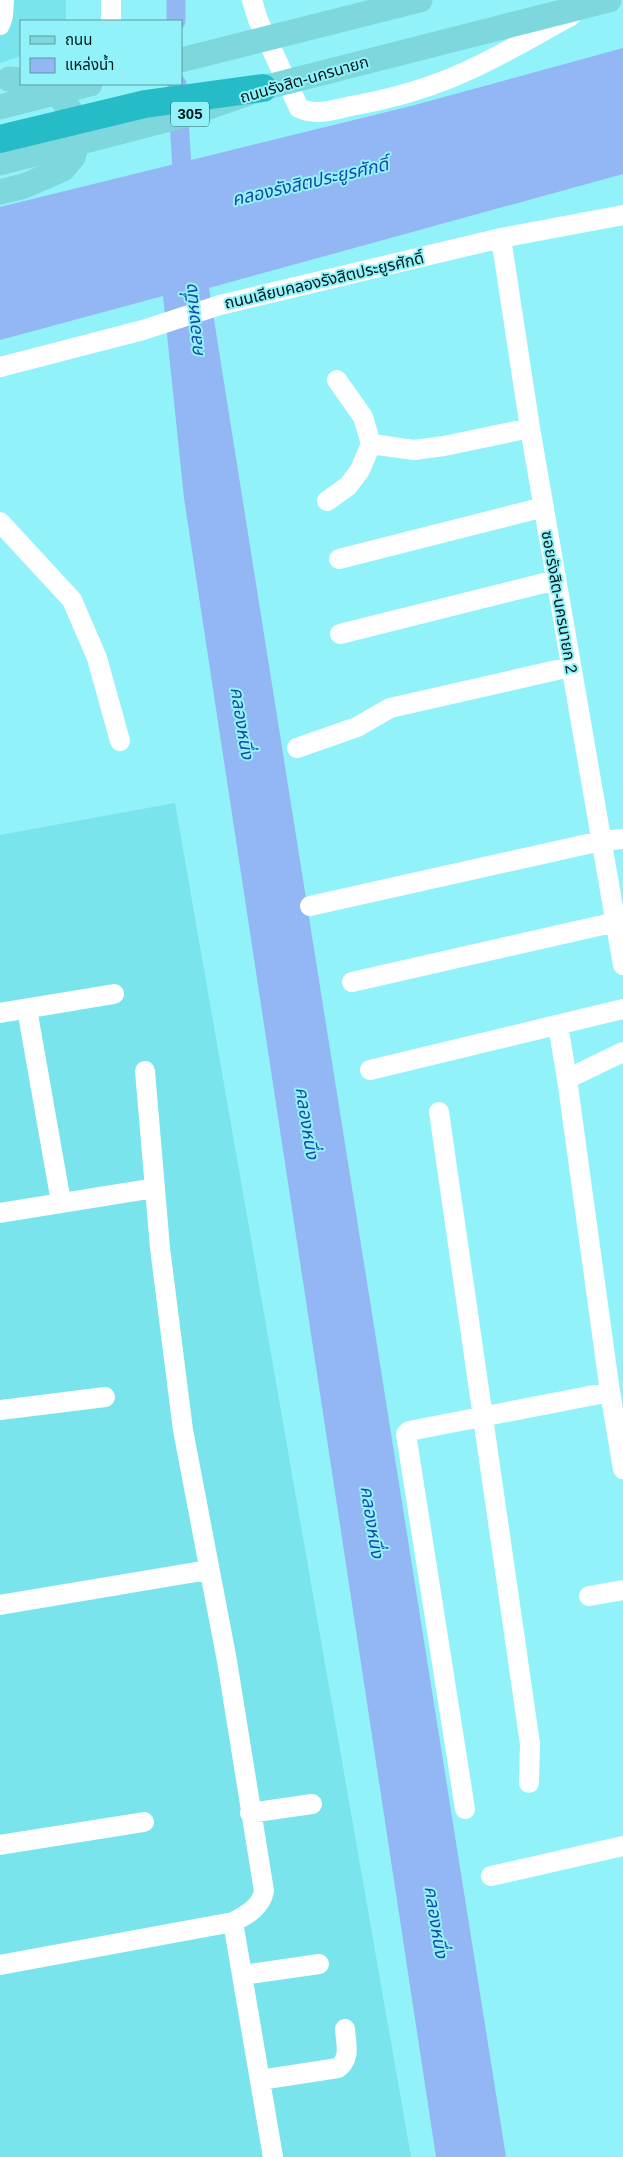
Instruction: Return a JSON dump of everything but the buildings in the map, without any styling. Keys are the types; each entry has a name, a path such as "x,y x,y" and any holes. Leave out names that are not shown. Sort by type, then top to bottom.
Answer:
{"highway":[{"path":"0,139 145,104 263,88"}],"main road":[{"path":"182,60 420,0"},
{"name":"ถนนรังสิต-นครนายก","path":"0,164 186,115 263,88 602,2"},
{"path":"0,192 24,186 63,169 73,157 77,143 72,113 54,88 45,85"},
{"path":"0,107 86,85"}],"street":[{"path":"0,25 3,16 4,0"},
{"path":"111,0 111,20"},
{"path":"252,0 258,20 299,108 307,112 318,112 383,100 421,89 467,71 602,2"},
{"name":"ถนนเลียบคลองรังสิตประยูรศักดิ์","path":"0,367 143,330 220,305 501,238 623,215"},
{"name":"ซอยรังสิต-นครนายก 2","path":"501,238 530,428 570,667 623,964"},
{"path":"327,501 348,486 360,470 371,444 363,417 337,380"},
{"path":"371,444 414,450 444,446 530,428"},
{"path":"339,559 544,507"},
{"path":"0,522 72,600 97,658 120,741"},
{"path":"340,634 556,580"},
{"path":"297,748 351,730 390,708 570,667"},
{"path":"310,906 601,841 623,839"},
{"path":"352,982 616,922"},
{"path":"0,1013 114,994"},
{"path":"27,1009 60,1202"},
{"path":"370,1070 623,1009"},
{"path":"558,1025 610,1392 623,1469"},
{"path":"567,1079 623,1052"},
{"path":"0,1965 234,1922 246,1915 262,1899 264,1891 250,1813 228,1661 208,1570 183,1430 160,1248 145,1071"},
{"path":"439,1112 530,1744 529,1783"},
{"path":"0,1213 155,1188"},
{"path":"465,1809 405,1437 409,1431 483,1415 610,1392"},
{"path":"0,1410 105,1397"},
{"path":"0,1605 208,1570"},
{"path":"589,1596 623,1590"},
{"path":"250,1813 312,1804"},
{"path":"0,1845 144,1822"},
{"path":"491,1876 623,1846"},
{"path":"234,1922 273,2157"},
{"path":"243,1976 320,1964"},
{"path":"260,2080 338,2068 344,2063 347,2055 345,2029"}],"shaded area":[{"path":"0,0 66,0 66,20 20,20 20,56 0,63"},
{"path":"175,803 411,2157 0,2157 0,835"}],"water":[{"name":"คลองรังสิตประยูรศักดิ์","path":"623,48 623,174 209,288 506,2157 436,2157 184,498 163,296 0,340 0,207 411,106"}],"waterway":[{"name":"คลองหนึ่ง","path":"176,0 176,20"},
{"name":"คลองหนึ่ง","path":"177,85 183,187"}]}
